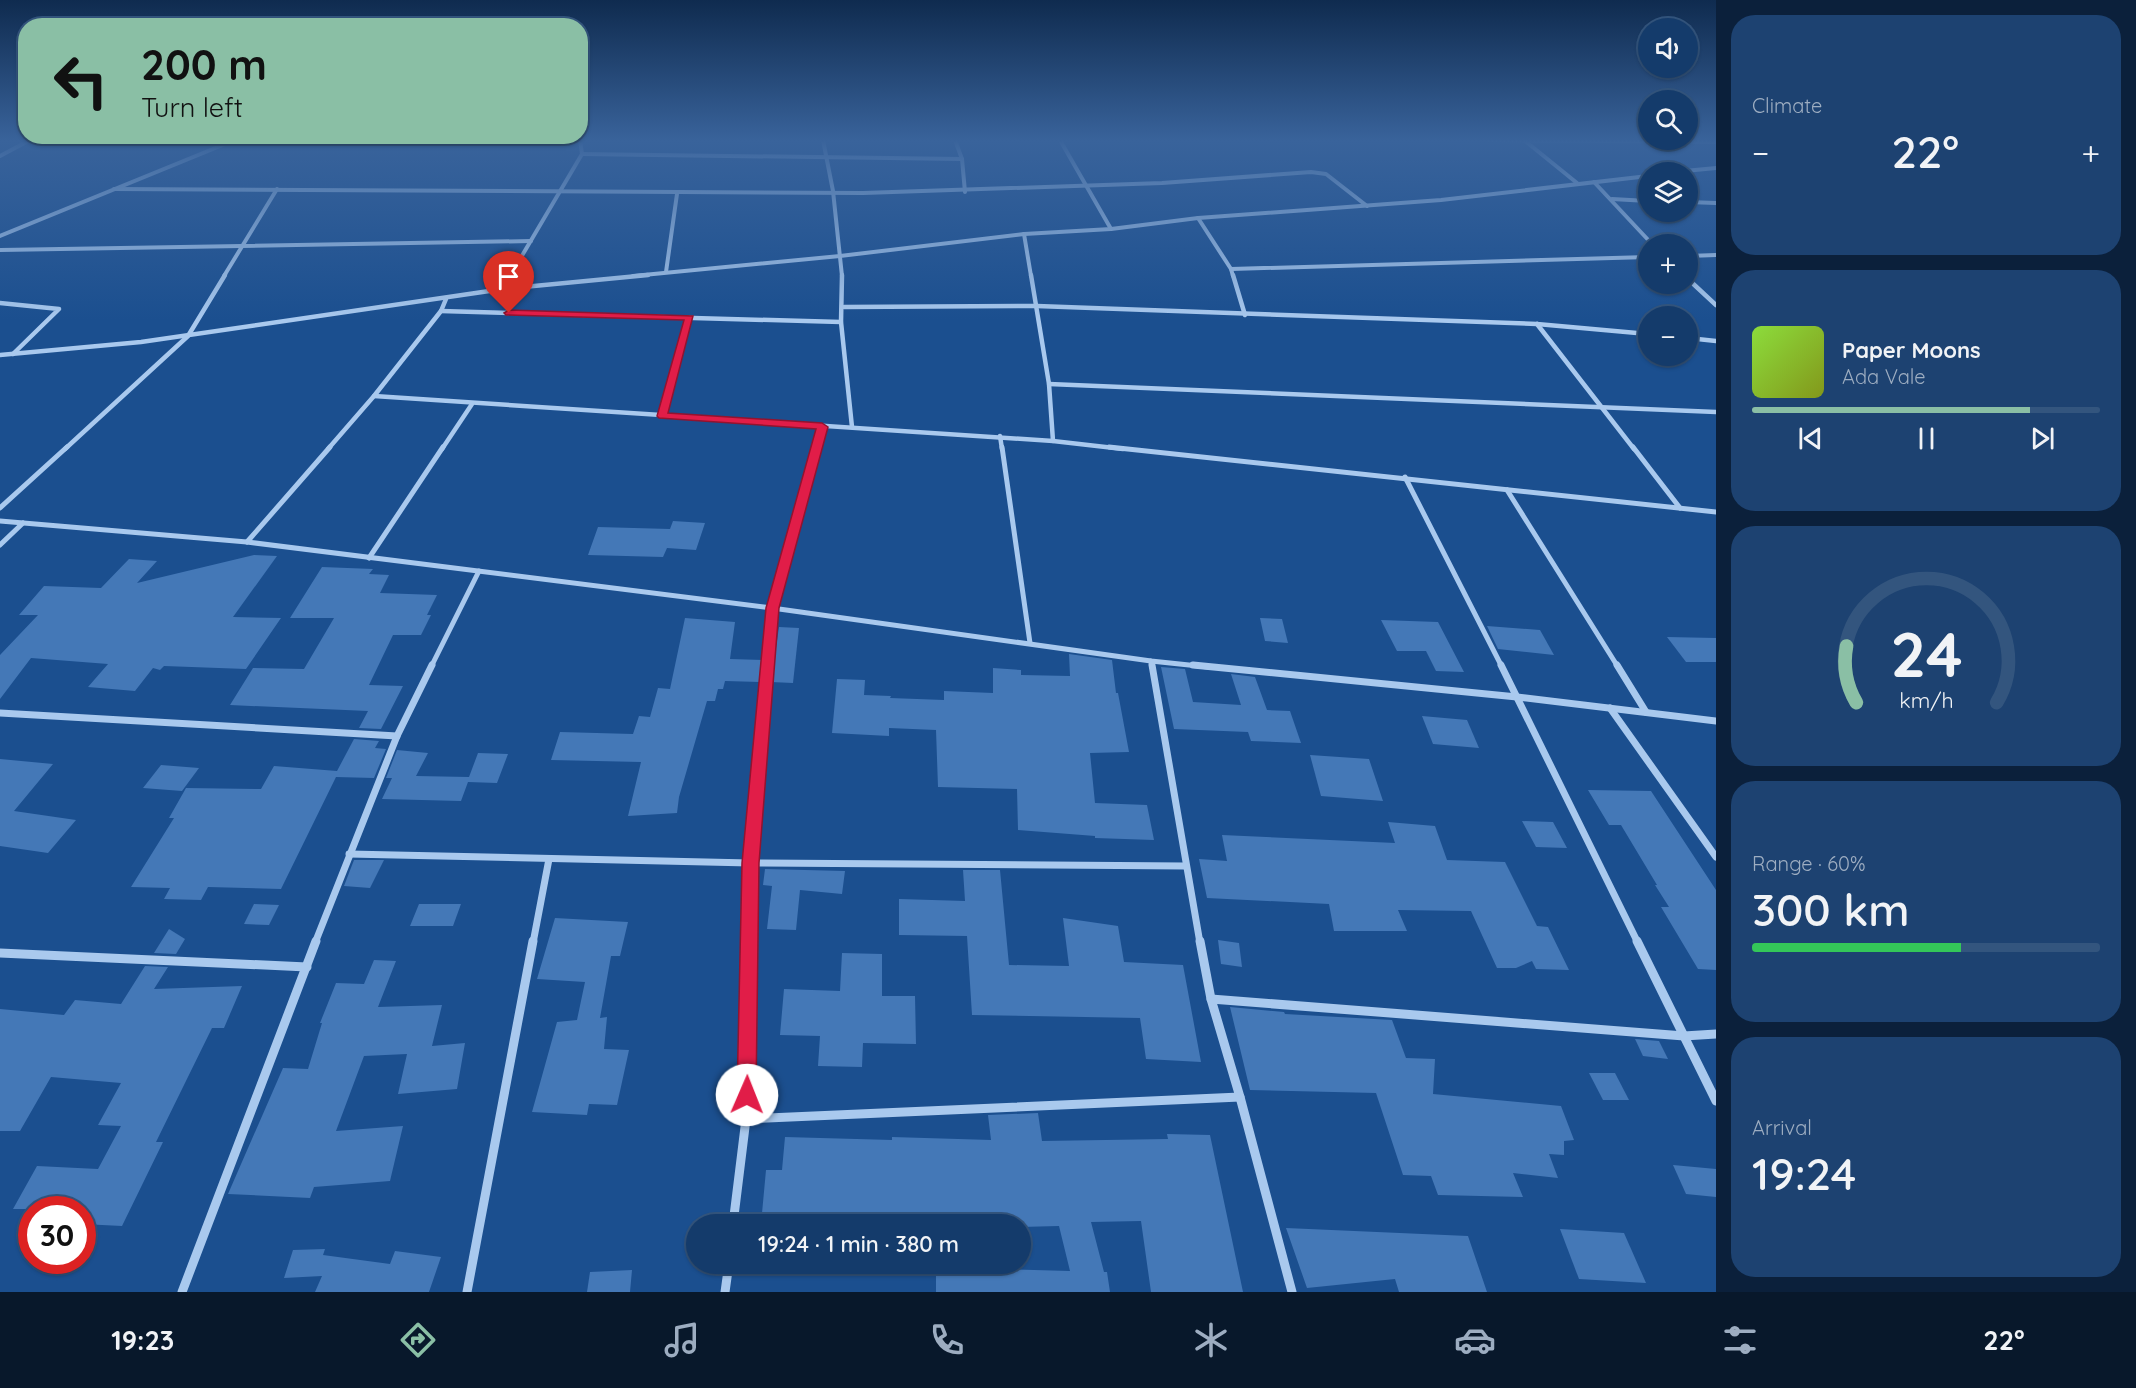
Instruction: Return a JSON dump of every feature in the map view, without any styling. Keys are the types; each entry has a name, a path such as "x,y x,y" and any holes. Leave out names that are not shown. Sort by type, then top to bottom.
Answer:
{"street":[{"path":"0,236 87,200"},
{"path":"0,508 188,336 270,200"},
{"path":"503,289 554,200"},
{"path":"666,272 676,200"},
{"path":"834,200 844,308 841,322 852,427"},
{"path":"1094,200 1111,229"},
{"path":"1361,200 1368,206"},
{"path":"0,355 85,349 188,336 503,289 840,256 1024,234 1111,229 1198,218 1420,200"},
{"path":"1612,200 1643,234"},
{"path":"1623,200 1638,201"},
{"path":"1698,202 1716,203"},
{"path":"1198,218 1230,269 1245,315"},
{"path":"1024,234 1049,384 1053,441"},
{"path":"0,250 531,241"},
{"path":"1698,256 1716,255"},
{"path":"1230,269 1638,257"},
{"path":"1698,288 1716,305"},
{"path":"247,542 374,396 441,311 446,299"},
{"path":"0,303 59,309 12,355"},
{"path":"844,308 1037,306 1537,324 1638,333"},
{"path":"441,311 841,322"},
{"path":"662,416 690,318"},
{"path":"1537,324 1600,408 1680,508"},
{"path":"1698,339 1716,341"},
{"path":"1049,384 1716,412"},
{"path":"374,396 822,427 1000,436 1404,477 1716,512"},
{"path":"369,558 472,404"},
{"path":"734,1214 746,1119 750,863 772,608 822,427"},
{"path":"1000,436 1030,643"},
{"path":"1404,477 1716,1101"},
{"path":"1507,490 1646,712"},
{"path":"0,520 247,542 772,608 1151,661 1516,697 1716,721"},
{"path":"0,545 23,523"},
{"path":"182,1292 349,854 397,736 479,571"},
{"path":"1151,661 1185,866 1211,999 1240,1097 1292,1292"},
{"path":"1610,708 1716,857"},
{"path":"0,713 397,736"},
{"path":"349,854 750,863 1185,866"},
{"path":"467,1292 549,859"},
{"path":"0,953 307,968"},
{"path":"1211,999 1684,1036 1716,1034"},
{"path":"746,1119 1240,1097"},
{"path":"725,1292 727,1274"}],"building":[{"path":"673,521 705,523 696,550 667,548 663,557 588,555 598,527 670,529"},
{"path":"254,555 277,556 233,617 281,618 246,669 164,666 160,670 153,668 135,691 88,687 108,664 31,658 0,699 0,655 38,615 19,615 44,586 101,588 129,559 157,561 137,583"},
{"path":"322,567 373,569 369,574 389,575 380,593 437,595 427,615 431,615 421,635 393,635 369,685 403,686 381,729 359,728 368,711 230,705 253,668 304,669 334,618 290,618"},
{"path":"685,618 735,622 730,659 763,660 760,682 725,681 723,689 718,689 715,701 707,701 679,797 677,813 628,816 641,762 551,760 560,732 633,734 639,716 650,717 658,688 670,689"},
{"path":"1260,618 1282,619 1288,643 1265,641"},
{"path":"1381,620 1438,622 1464,672 1436,671 1426,651 1397,651"},
{"path":"1487,626 1540,630 1554,655 1498,649"},
{"path":"779,627 799,628 793,683 771,682"},
{"path":"1667,637 1716,638 1716,662 1686,662"},
{"path":"1069,654 1112,660 1116,693 1118,693 1129,752 1090,753 1095,803 1147,805 1154,840 1095,838 1095,836 1018,830 1017,789 938,787 936,730 889,728 889,736 832,733 837,679 865,680 864,695 944,700 944,691 993,693 993,668 1021,670 1021,675 1070,676"},
{"path":"1161,667 1185,669 1193,702 1241,705 1231,674 1255,677 1267,710 1290,711 1301,743 1251,741 1248,732 1174,729"},
{"path":"1422,716 1467,720 1479,748 1433,744"},
{"path":"354,739 379,741 375,748 386,749 374,778 336,777 281,889 208,887 201,900 164,899 170,888 131,887 174,818 169,818 186,788 261,789 274,766 337,771"},
{"path":"397,750 428,753 416,776 469,777 478,753 508,754 497,783 468,782 461,801 382,799 392,778 386,778"},
{"path":"1310,755 1369,759 1383,801 1321,796"},
{"path":"0,759 53,764 14,811 76,820 48,853 0,846"},
{"path":"161,765 199,768 182,791 143,788"},
{"path":"1588,790 1651,791 1716,890 1716,970 1698,969 1661,907 1669,907 1621,825 1609,825"},
{"path":"1522,821 1553,822 1567,848 1536,847"},
{"path":"1388,822 1435,826 1447,860 1505,862 1537,926 1548,927 1569,970 1536,969 1532,961 1516,968 1497,968 1471,911 1398,910 1407,931 1334,931 1329,904 1207,898 1199,859 1227,861 1222,835 1395,843"},
{"path":"354,860 384,860 370,888 344,886"},
{"path":"765,869 845,871 842,894 800,890 796,930 767,929 772,886 763,885"},
{"path":"963,870 1000,870 1009,965 1069,966 1063,918 1118,926 1124,962 1183,965 1201,1062 1146,1059 1140,1018 972,1015 967,936 899,935 899,899 965,901"},
{"path":"254,904 279,905 269,925 244,924"},
{"path":"419,904 461,904 453,926 410,926"},
{"path":"555,918 628,922 620,956 611,956 600,1018 607,1017 604,1049 629,1050 617,1105 589,1104 587,1115 532,1112 557,1022 577,1020 585,982 537,979"},
{"path":"169,929 185,939 176,954 154,953"},
{"path":"1218,940 1239,943 1242,967 1221,964"},
{"path":"842,953 882,954 882,996 915,996 916,1044 863,1043 862,1067 818,1066 820,1036 780,1035 784,989 840,991"},
{"path":"374,960 396,961 378,1007 442,1005 432,1046 465,1043 457,1089 398,1094 407,1054 364,1056 336,1131 403,1126 390,1181 314,1187 310,1198 228,1194 283,1068 308,1069 322,1023 320,1023 336,983 364,984"},
{"path":"145,966 168,967 154,989 242,986 224,1028 212,1028 156,1142 163,1142 122,1226 96,1225 96,1196 20,1196 37,1166 98,1169 121,1126 98,1125 121,1083 51,1077 20,1131 0,1131 0,1009 64,1015 75,1000 121,1004"},
{"path":"1230,1007 1284,1012 1285,1014 1392,1020 1406,1058 1435,1059 1433,1094 1561,1106 1574,1140 1564,1141 1564,1155 1549,1154 1558,1178 1513,1173 1523,1197 1438,1195 1431,1176 1403,1175 1376,1093 1250,1090"},
{"path":"1635,1039 1659,1041 1668,1059 1643,1056"},
{"path":"1589,1073 1615,1073 1629,1100 1603,1100"},
{"path":"1038,1113 1042,1141 1168,1139 1167,1134 1210,1135 1243,1292 1151,1292 1141,1221 1091,1222 1104,1272 1107,1272 1110,1292 936,1292 936,1274 1031,1274 1031,1270 1070,1271 1059,1226 1031,1227 1031,1214 762,1214 766,1170 782,1170 785,1137 991,1140 988,1115"},
{"path":"1673,1165 1716,1169 1716,1197 1686,1194"},
{"path":"1286,1228 1468,1236 1487,1292 1399,1292 1395,1279 1307,1288"},
{"path":"1560,1229 1624,1233 1646,1283 1579,1279"},
{"path":"325,1249 323,1255 390,1264 395,1251 441,1257 429,1292 315,1292 322,1276 284,1278 293,1250"},
{"path":"632,1270 630,1292 587,1292 590,1272"}],"route":[{"path":"509,313 690,318 662,416 822,427 772,608 750,863 747,1095"}]}
